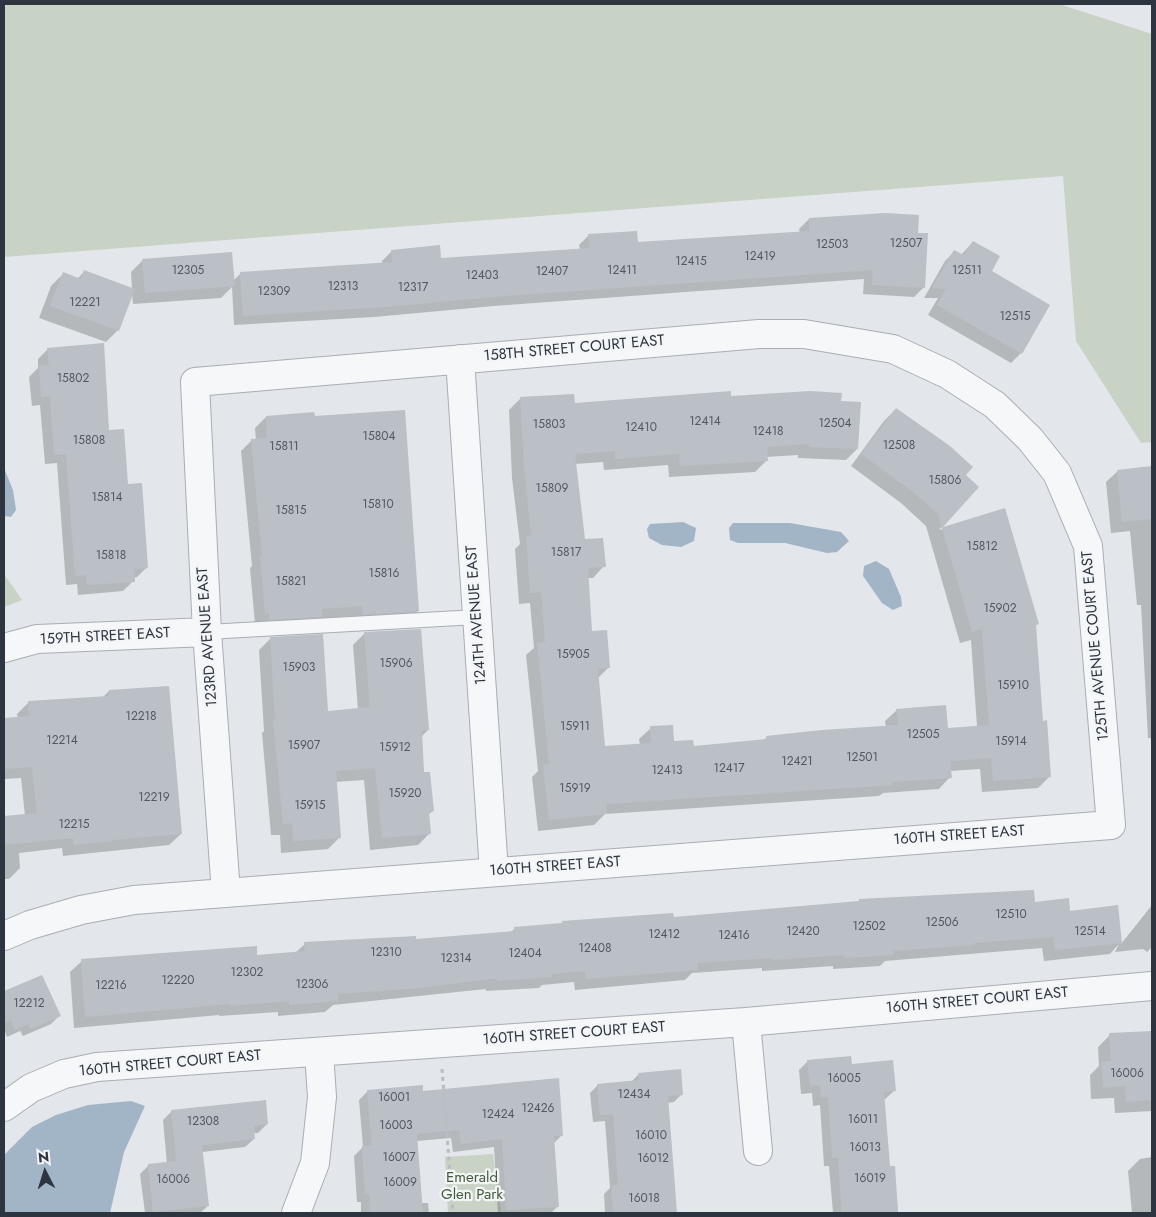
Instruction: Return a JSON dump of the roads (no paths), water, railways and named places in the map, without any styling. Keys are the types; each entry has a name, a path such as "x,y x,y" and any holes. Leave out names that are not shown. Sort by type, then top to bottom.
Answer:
{"street":[{"name":"158TH STREET COURT EAST","path":"195,382 759,334 804,334 893,349 947,374"},
{"name":"124TH AVENUE EAST","path":"460,359 494,872"},
{"name":"125TH AVENUE COURT EAST","path":"947,374 995,405 1030,439 1057,473 1088,546 1111,824"},
{"name":"123RD AVENUE EAST","path":"195,382 207,632 226,893"},
{"name":"159TH STREET EAST","path":"4,648 37,639 207,632"},
{"name":"160TH STREET EAST","path":"4,936 30,925 116,904 226,893 1111,824"},
{"name":"160TH STREET COURT EAST","path":"4,1107 31,1088 64,1074 97,1067 746,1022 1152,986"},
{"path":"746,1022 758,1151"},
{"path":"296,1213 315,1163 322,1097 319,1052"}],"lane":[{"path":"207,632 477,617"}],"water":[{"path":"4,468 13,490 16,510 11,517 4,516"},
{"path":"683,522 696,528 694,541 681,547 662,545 649,538 647,529 650,524"},
{"path":"733,523 790,523 841,532 849,541 837,552 827,553 785,543 738,543 730,540 729,528"},
{"path":"876,561 889,569 901,597 902,606 893,610 882,603 863,576 864,566"},
{"path":"131,1101 145,1106 124,1152 110,1213 4,1213 4,1155 32,1127 56,1115 88,1105"}],"park label":[{"name":"Emerald Glen Park","path":"472,1186"}]}
